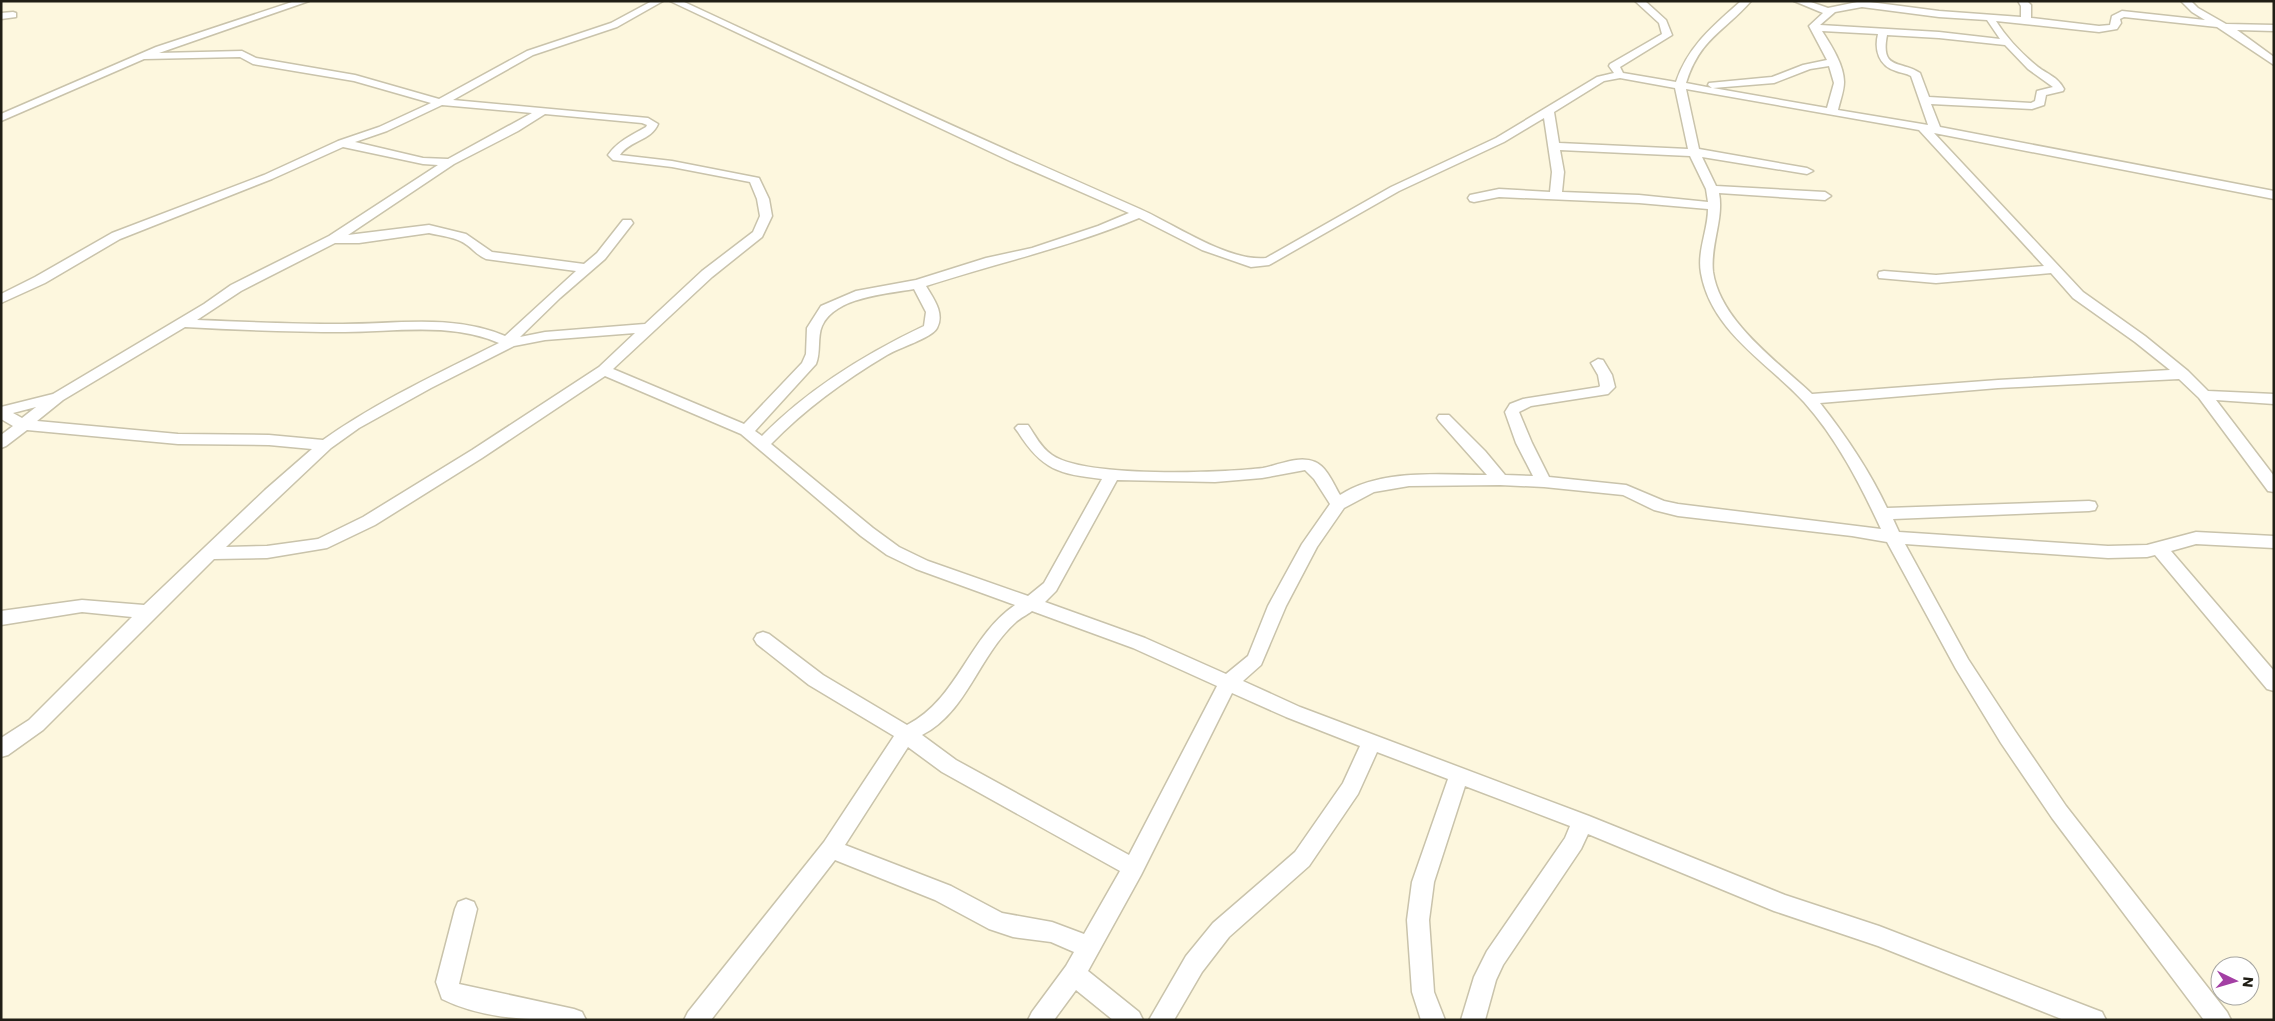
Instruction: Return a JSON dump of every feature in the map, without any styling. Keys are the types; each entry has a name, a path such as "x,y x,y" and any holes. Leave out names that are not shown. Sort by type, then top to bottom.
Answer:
{"street":[{"path":"1,118 142,56 305,1"},
{"path":"1,299 40,280 116,236 268,177 342,143 383,128 440,102 530,53 614,25 659,1"},
{"path":"674,1 855,86 1139,213 1206,247 1238,260 1252,263 1269,261 1396,189 1447,163 1500,140 1601,79 1620,75 1832,111 2274,195"},
{"path":"1620,75 1614,66 1667,35 1663,22 1639,1"},
{"path":"1747,1 1709,34 1684,70 1688,87 1681,97 1694,153 1712,189 1715,206 1708,242 1707,272 1712,289 1723,312 1736,330 1809,399 1839,437 1867,483 1893,536 1962,664 2053,804 2219,1020"},
{"path":"1798,1 1830,12"},
{"path":"2022,1 2026,5 2026,20"},
{"path":"2185,1 2195,10 2274,62"},
{"path":"1815,28 1818,22 1830,12 1850,3 1914,6 1939,14 2109,28 2114,26 2116,23 2115,18 2119,14 2222,26 2274,28"},
{"path":"1,16 13,15"},
{"path":"1923,100 2032,106 2040,103 2041,93 2059,89 2054,82 2032,67 2001,34 1990,18"},
{"path":"1815,28 1828,48 1839,83 1832,111"},
{"path":"1815,28 1939,35 2010,43"},
{"path":"1883,33 1881,47 1884,59 1893,67 1915,74 1923,100 1930,114 1929,129 2056,269 2078,296 2140,339 2183,374 2204,396 2272,483"},
{"path":"142,56 242,54 253,61 364,80 440,102 644,120 653,124 651,129 621,146 614,155 617,158 687,166 755,180 764,199 766,216 758,234 746,245 707,274 604,370 477,454 369,521 321,544 267,552 210,553"},
{"path":"1688,87 1774,80 1807,67 1832,62"},
{"path":"1,443 58,397 183,323 236,288 333,239 377,212 450,162 514,129 541,112"},
{"path":"1549,112 1556,146 1558,172 1556,196"},
{"path":"342,143 423,162 450,162"},
{"path":"1556,146 1694,153 1807,171"},
{"path":"1712,189 1825,196"},
{"path":"1474,198 1499,193 1639,199 1715,206"},
{"path":"746,432 809,364 813,354 814,328 826,309 861,294 918,284 990,261 1044,248 1102,229 1139,213"},
{"path":"1,749 36,725 148,612 271,494 326,445 354,425 508,342 609,247 627,223"},
{"path":"333,239 359,239 429,229 462,237 472,242 482,253 490,256 586,268"},
{"path":"1884,274 1936,279 2056,269"},
{"path":"762,445 789,416 806,403 883,351 930,329 933,324 934,312 918,284"},
{"path":"183,323 328,327 438,326 476,330 508,342 545,336 651,328"},
{"path":"1544,482 1524,443 1512,412 1515,407 1528,402 1593,394 1603,391 1608,387 1607,381 1598,362"},
{"path":"604,370 746,432 867,532 893,551 922,565 1028,605 1139,643 1293,712 1582,822 1782,904 1879,936 2094,1020"},
{"path":"1809,399 1998,384 2183,374"},
{"path":"2204,396 2274,399"},
{"path":"1,413 58,397"},
{"path":"1,413 23,425 178,439 269,440 326,445"},
{"path":"1444,418 1480,455 1500,480"},
{"path":"1024,428 1036,447 1052,462 1058,465 1111,476 1176,477 1262,473 1293,465 1306,465 1315,469 1338,504"},
{"path":"696,1020 831,850 882,768 906,734 928,723 946,707 991,640 1009,618 1043,595 1050,587 1111,476"},
{"path":"1040,1020 1074,974 1133,868 1228,683 1255,660 1277,606 1310,544 1338,504 1352,495 1371,487 1409,481 1500,480 1544,482 1626,490 1660,506 1678,510 1893,536 2108,552 2160,549 2196,538 2274,542"},
{"path":"1883,514 1991,508 2089,506"},
{"path":"2160,549 2274,684"},
{"path":"1,618 42,610 82,606 148,612"},
{"path":"763,640 816,680 906,734 957,770 1133,868"},
{"path":"1161,1020 1194,964 1221,930 1302,859 1351,788 1372,742"},
{"path":"1433,1020 1423,992 1418,920 1423,882 1459,775"},
{"path":"1473,1020 1485,976 1495,958 1574,843 1582,822"},
{"path":"831,850 943,893 996,922 1014,927 1052,932 1089,947"},
{"path":"466,909 447,982 450,991 460,996 574,1020"},
{"path":"1074,974 1132,1020"}]}
